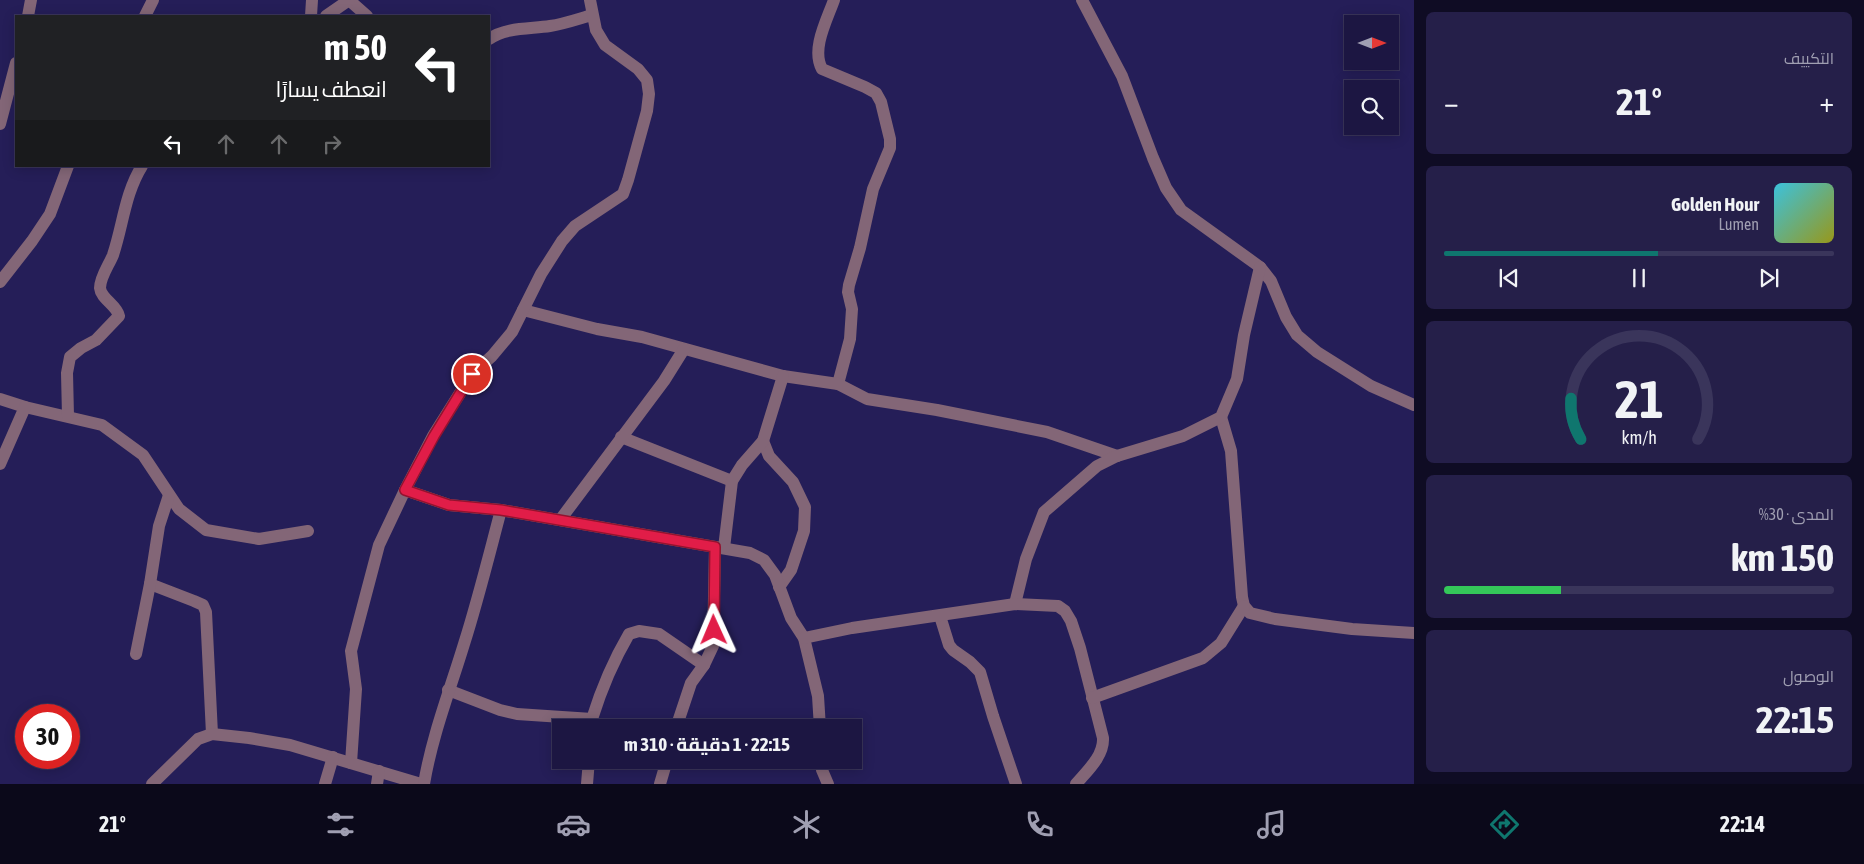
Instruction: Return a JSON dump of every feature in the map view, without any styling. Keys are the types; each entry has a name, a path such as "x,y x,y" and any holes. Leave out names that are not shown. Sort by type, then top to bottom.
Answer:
{"street":[{"path":"28,15 30,0"},
{"path":"311,15 312,0"},
{"path":"327,15 349,0 366,15"},
{"path":"351,763 356,689 351,651 379,545 405,490 434,436 472,374 492,356 512,332 541,274 562,241 575,226 623,194 628,180 647,111 649,94 647,80 638,69 605,45 596,30 590,0"},
{"path":"834,0 818,51 819,64 822,69 876,93 881,102 890,139 890,148 873,189 860,248 849,285 848,292 852,309 850,339 838,384"},
{"path":"1082,0 1122,76 1166,188 1181,210 1260,267 1271,281 1286,317 1297,335 1317,352 1370,386 1414,405"},
{"path":"490,37 508,31 549,26 592,15"},
{"path":"0,124 15,67"},
{"path":"0,282 50,214 68,167"},
{"path":"68,416 67,373 70,357 81,348 96,340 119,316 118,311 100,290 113,254 124,209 142,167"},
{"path":"1015,604 1026,559 1044,512 1097,466 1117,456 1183,436 1220,417 1237,379 1244,335 1260,267"},
{"path":"523,310 597,329 642,337 783,376 838,384 867,399 936,410 1047,432 1117,456"},
{"path":"560,520 664,381 684,349"},
{"path":"679,719 691,683 704,665 713,646 720,547 732,481 742,465 763,441 783,376"},
{"path":"0,399 25,407 102,425 143,455 179,509 206,530 259,539 308,531"},
{"path":"0,464 25,407"},
{"path":"1220,417 1231,451 1242,597 1244,606 1250,613 1275,619 1352,629 1414,633"},
{"path":"621,437 732,481"},
{"path":"763,441 769,456 793,482 805,507 804,531 791,570 779,586"},
{"path":"405,490 449,505 501,510 720,547 750,553 764,560 775,574 791,618 804,638 818,696 819,719"},
{"path":"136,654 159,526 169,495"},
{"path":"152,784 198,739 212,734 282,744 351,763 378,778 422,784 448,690 464,646 501,510"},
{"path":"150,584 194,601 203,606 206,612 212,734"},
{"path":"804,638 852,628 1015,604 1058,606 1065,611 1071,621 1080,648 1103,738 1103,746 1091,766 1076,784"},
{"path":"1092,698 1203,658 1221,642 1244,606"},
{"path":"940,616 948,645 980,672 992,716 1016,784"},
{"path":"593,719 601,690 613,661 629,634 639,632 659,634 704,665"},
{"path":"448,690 500,710 559,719"},
{"path":"325,784 333,757"},
{"path":"587,784 588,769"},
{"path":"660,784 664,769"},
{"path":"822,769 828,784"}],"route":[{"path":"472,374 434,436 405,490 449,505 501,510 715,547 714,630"}]}
